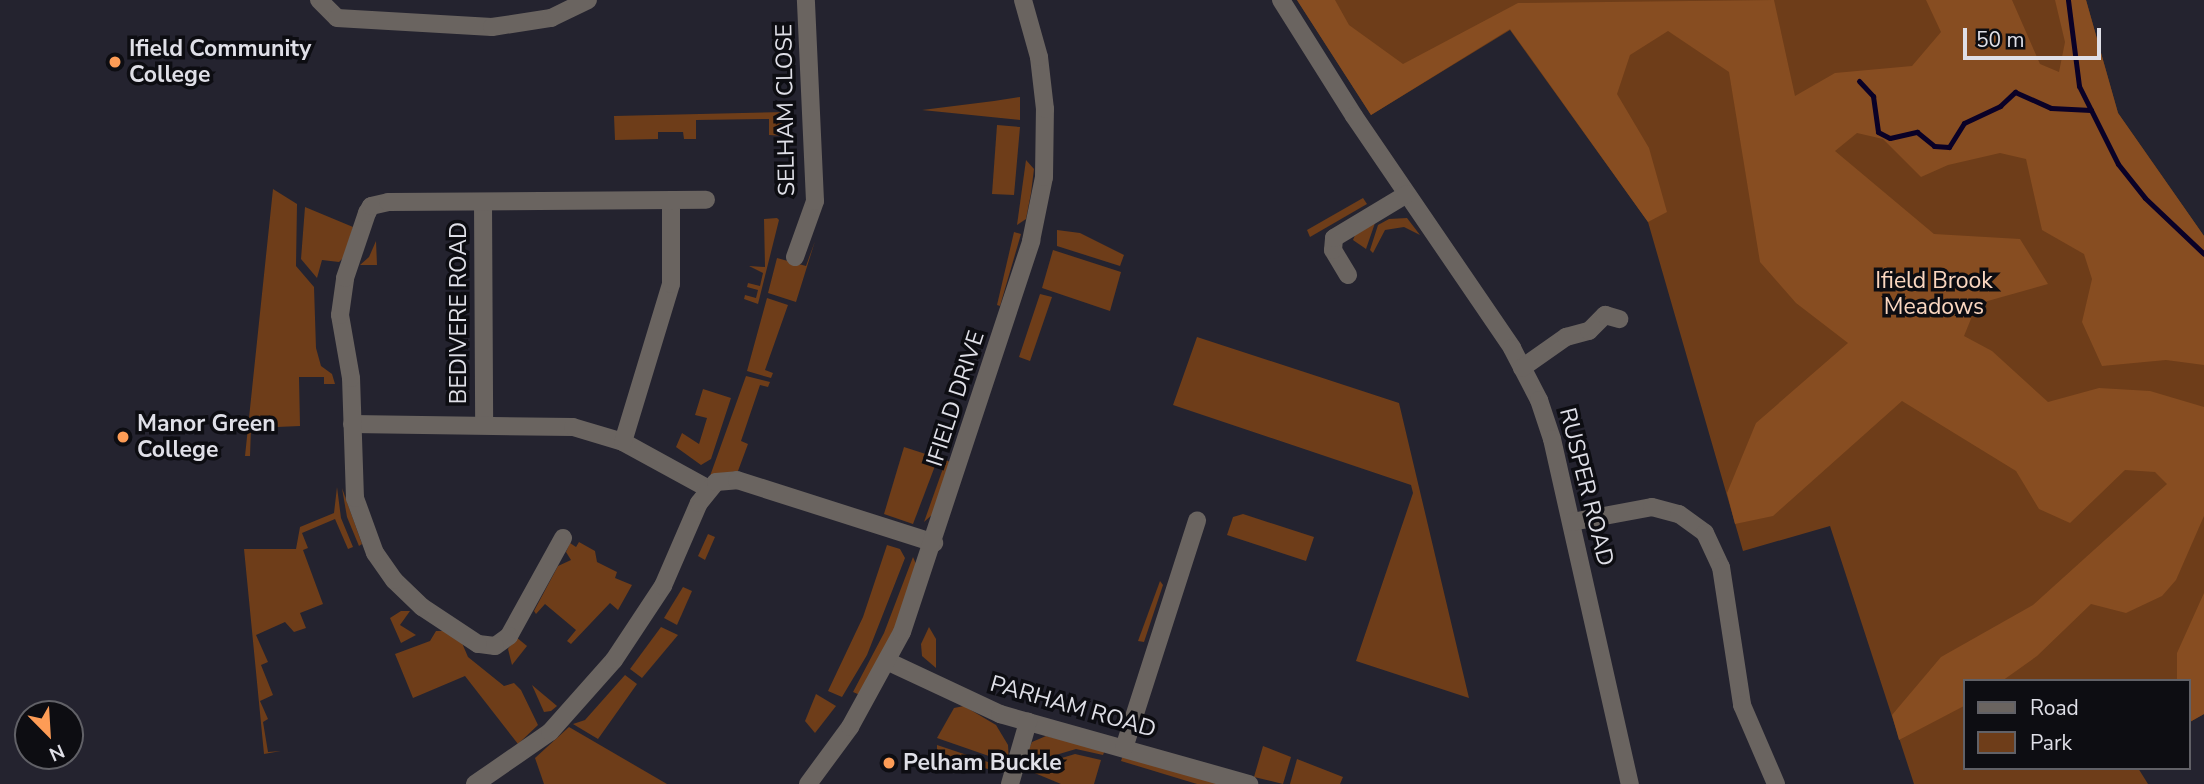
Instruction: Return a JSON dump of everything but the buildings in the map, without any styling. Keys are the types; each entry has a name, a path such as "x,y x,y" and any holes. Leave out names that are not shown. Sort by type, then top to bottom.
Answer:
{"street":[{"path":"319,0 337,18 492,27 551,18 588,0"},
{"name":"SELHAM CLOSE","path":"795,257 815,201 806,0"},
{"name":"IFIELD DRIVE","path":"808,784 889,662 934,543 1011,312 1042,190 1042,74 1023,0"},
{"name":"RUSPER ROAD","path":"1282,0 1522,368 1552,439 1630,784"},
{"path":"1348,275 1333,250 1334,238 1407,194"},
{"name":"BEDIVERE ROAD","path":"706,200 379,202 367,213 341,299 352,424 554,424 623,442 707,488"},
{"path":"623,442 671,284 671,201"},
{"name":"BEDIVERE ROAD","path":"483,202 484,424"},
{"path":"1522,368 1566,337 1589,331 1605,314 1619,319"},
{"path":"352,424 355,498 375,553 404,592 478,644 495,646 509,635 563,538"},
{"path":"475,784 550,732 614,660 663,586 707,488 716,482 737,480 934,543"},
{"path":"1572,522 1652,507 1679,514 1705,533 1721,567 1742,705 1776,784"},
{"path":"1124,748 1197,520"},
{"name":"PARHAM ROAD","path":"889,662 977,705 1028,722 1250,784"},
{"path":"1010,784 1028,722"}],"green space":[{"name":"Ifield Brook Meadows","path":"1297,0 2086,0 2118,113 2204,236 2204,714 2190,722 2190,679 1962,679 1962,770 2139,770 2148,784 1914,784 1830,526 1743,551 1648,222 1510,30 1371,115"},
{"path":"1297,0 1335,0 1349,25 1403,64 1518,3 1774,0 1795,96 1835,73 1912,66 1941,32 1926,0 2012,0 2040,64 2059,72 2065,42 2055,0 2086,0 2118,113 2204,236 2204,365 2166,360 2102,366 2082,322 2092,279 2084,254 2042,230 2026,159 2000,153 1948,165 1921,177 1883,139 1857,133 1835,151 1934,234 2020,239 2048,284 1977,304 1964,336 1992,351 2048,402 2099,388 2150,391 2204,407 2204,516 2176,580 2162,596 2126,613 2091,604 2037,656 2005,679 1962,679 1962,707 1899,740 1892,715 1941,657 2033,605 2167,484 2155,472 2125,470 2070,523 2039,509 2016,471 1902,401 1773,516 1735,524 1727,493 1756,423 1848,343 1796,303 1760,262 1729,72 1668,31 1630,55 1617,94 1649,148 1667,212 1648,222 1510,29 1371,115"},
{"path":"1020,97 1020,120 922,110 994,101"},
{"path":"786,112 785,136 769,135 769,119 696,120 696,139 684,139 683,132 658,132 658,139 615,140 614,116"},
{"path":"997,125 1020,127 1014,195 992,194"},
{"path":"1026,160 1034,169 1031,193 1026,219 1017,225"},
{"path":"273,189 297,204 296,266 314,287 316,348 321,366 332,374 335,384 324,384 324,377 299,377 300,426 251,428 250,456 245,456"},
{"path":"1363,198 1367,204 1310,237 1307,230"},
{"path":"305,207 353,227 344,257 339,262 322,260 317,278 301,259"},
{"path":"1407,218 1420,235 1404,227 1385,230 1373,253 1370,250 1378,225 1389,219"},
{"path":"764,219 779,220 758,304 744,299 745,295 756,298 758,290 747,287 748,283 760,286 763,273 749,266 765,267"},
{"path":"1375,223 1366,249 1353,240 1355,235"},
{"path":"1057,230 1080,233 1124,255 1120,266 1057,246"},
{"path":"1014,232 1021,234 1000,306 997,305"},
{"path":"376,241 377,265 360,265 369,257"},
{"path":"815,241 796,302 768,293 777,258 806,266"},
{"path":"1053,250 1121,272 1110,311 1042,288"},
{"path":"1040,294 1052,297 1030,361 1019,357"},
{"path":"767,298 788,305 765,370 773,373 771,378 747,371"},
{"path":"1197,337 1399,403 1469,698 1356,661 1413,493 1411,485 1173,405"},
{"path":"746,376 770,382 768,387 760,385 741,441 748,444 738,471 710,476"},
{"path":"703,389 731,398 711,459 701,465 676,447 682,433 699,444 707,418 695,415"},
{"path":"904,447 938,458 913,524 884,514"},
{"path":"946,460 950,462 933,514 924,522"},
{"path":"337,487 341,518 353,547 348,549 335,519 302,533 308,548 303,550 323,604 300,613 306,628 294,632 285,622 256,635 268,662 261,665 273,695 260,701 268,719 263,722 268,752 281,751 264,754 244,549 296,549 300,527 334,513"},
{"path":"342,488 362,544 359,546 347,517"},
{"path":"1243,514 1314,537 1306,561 1227,535 1233,517"},
{"path":"708,534 715,537 705,560 698,556"},
{"path":"579,542 595,551 597,562 617,572 615,578 632,585 618,610 610,603 571,644 567,641 576,630 545,604 536,614 534,611 558,566 571,560 566,552 570,543 576,547"},
{"path":"887,545 900,549 905,558 867,655 842,697 828,691 863,617"},
{"path":"913,557 916,564 895,628 860,695 853,692 884,633"},
{"path":"1160,581 1163,585 1144,642 1138,641"},
{"path":"683,587 692,591 677,625 664,618"},
{"path":"2204,593 2204,714 2190,722 2190,679 2177,679 2177,653"},
{"path":"401,611 410,611 400,625 416,635 401,643 390,618"},
{"path":"661,627 678,635 642,678 630,669"},
{"path":"929,627 936,639 936,668 922,656 921,644"},
{"path":"436,631 445,631 462,643 468,657 504,686 514,683 521,690 538,725 518,744 465,676 413,698 395,654 430,641"},
{"path":"516,637 527,646 512,665 508,649"},
{"path":"625,675 637,684 598,739 573,724 585,720"},
{"path":"532,685 557,706 544,712"},
{"path":"816,694 836,706 815,733 805,721"},
{"path":"964,706 996,725 1008,745 1009,763 937,738 954,708"},
{"path":"569,727 667,784 544,784 535,758"},
{"path":"1046,736 1105,750 1103,755 1076,749 1022,765 1032,742"},
{"path":"937,745 1000,766 998,772 937,754"},
{"path":"1263,746 1291,757 1283,784 1254,777"},
{"path":"1075,754 1101,760 1094,784 1061,784 1025,769"},
{"path":"1123,755 1228,784 1197,784 1121,761"},
{"path":"1297,759 1343,777 1340,784 1290,784"}],"waterway":[{"path":"2068,0 2079,86 2118,164 2145,198 2204,254"},
{"path":"1859,81 1873,96 1878,132 1890,138 1917,132 1934,146 1949,147 1964,123 2000,106 2015,92 2051,108 2091,110"}],"place":[{"name":"Ifield Community College","path":"115,62"},
{"name":"Manor Green College","path":"123,437"},
{"name":"Pelham Buckle","path":"889,763"}]}
